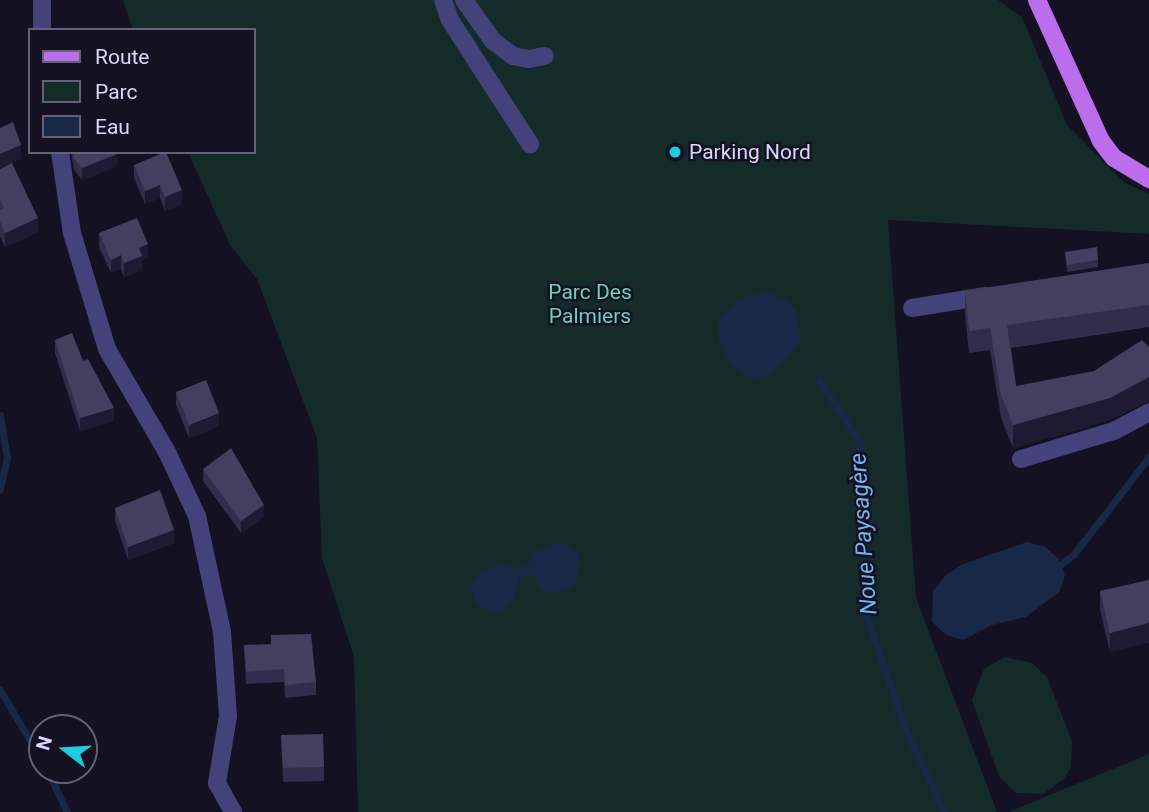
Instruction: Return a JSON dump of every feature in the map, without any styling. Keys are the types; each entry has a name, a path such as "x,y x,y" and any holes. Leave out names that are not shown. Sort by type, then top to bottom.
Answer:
{"main road":[{"path":"1037,0 1101,141 1114,158 1149,179"}],"street":[{"path":"42,0 43,28"},
{"path":"443,0 450,20 530,144"},
{"path":"464,0 493,41 513,56 529,59 545,56"},
{"path":"60,154 72,233 107,349 173,463 197,516 222,632 228,716 217,783 233,812"},
{"path":"912,308 1004,293"},
{"path":"1021,459 1114,431 1149,412"}],"green space":[{"name":"Parc Des Palmiers","path":"123,0 998,0 1022,17 1067,125 1124,182 1149,194 1149,234 888,220 916,598 997,812 358,812 354,657 322,558 317,438 257,279 230,245 189,154 256,154 256,28 132,28"},
{"path":"1005,657 1032,663 1047,677 1072,741 1071,767 1064,779 1043,794 1016,793 999,776 972,700 984,669"},
{"path":"1149,754 1149,812 1009,812"}],"water":[{"path":"764,292 783,298 796,310 801,341 771,375 751,379 731,365 719,343 719,318 739,299"},
{"path":"561,542 578,553 580,563 576,582 569,589 550,593 540,589 534,575 520,577 514,600 501,612 488,612 475,601 470,588 480,573 502,563 518,568 531,562 532,554 543,547"},
{"path":"1027,542 1045,547 1058,558 1065,575 1060,591 1026,617 992,625 963,640 946,635 932,622 933,591 946,575 963,564"}],"building":[{"path":"13,122 21,145 0,154 0,128"},
{"path":"73,154 117,154 82,168"},
{"path":"167,154 182,190 165,197 160,185 145,191 134,165"},
{"path":"12,163 38,218 5,233 0,221 0,210 4,208 0,200 0,169"},
{"path":"137,218 148,244 139,248 142,256 124,263 121,255 111,260 99,233"},
{"path":"1097,247 1098,260 1067,265 1065,252"},
{"path":"1149,263 1149,305 1007,325 1016,386 1094,371 1142,340 1149,347 1149,377 1110,398 1013,425 1001,395 990,328 969,331 965,291"},
{"path":"72,333 83,361 88,359 114,408 80,418 55,340"},
{"path":"206,380 219,413 189,425 176,392"},
{"path":"231,448 264,505 241,521 203,469"},
{"path":"160,490 174,530 128,547 115,508"},
{"path":"1149,580 1149,623 1110,633 1100,591"},
{"path":"311,634 316,682 285,685 284,669 246,672 244,645 271,644 271,635"},
{"path":"323,734 324,767 283,768 281,735"}],"waterway":[{"name":"Noue Paysagère","path":"819,380 859,441 864,609 905,728 944,812"},
{"path":"0,415 7,458 0,489"},
{"path":"1057,567 1074,554 1149,457"},
{"path":"0,690 28,737"},
{"path":"54,784 67,812"}],"place":[{"name":"Parking Nord","path":"675,152"}]}
